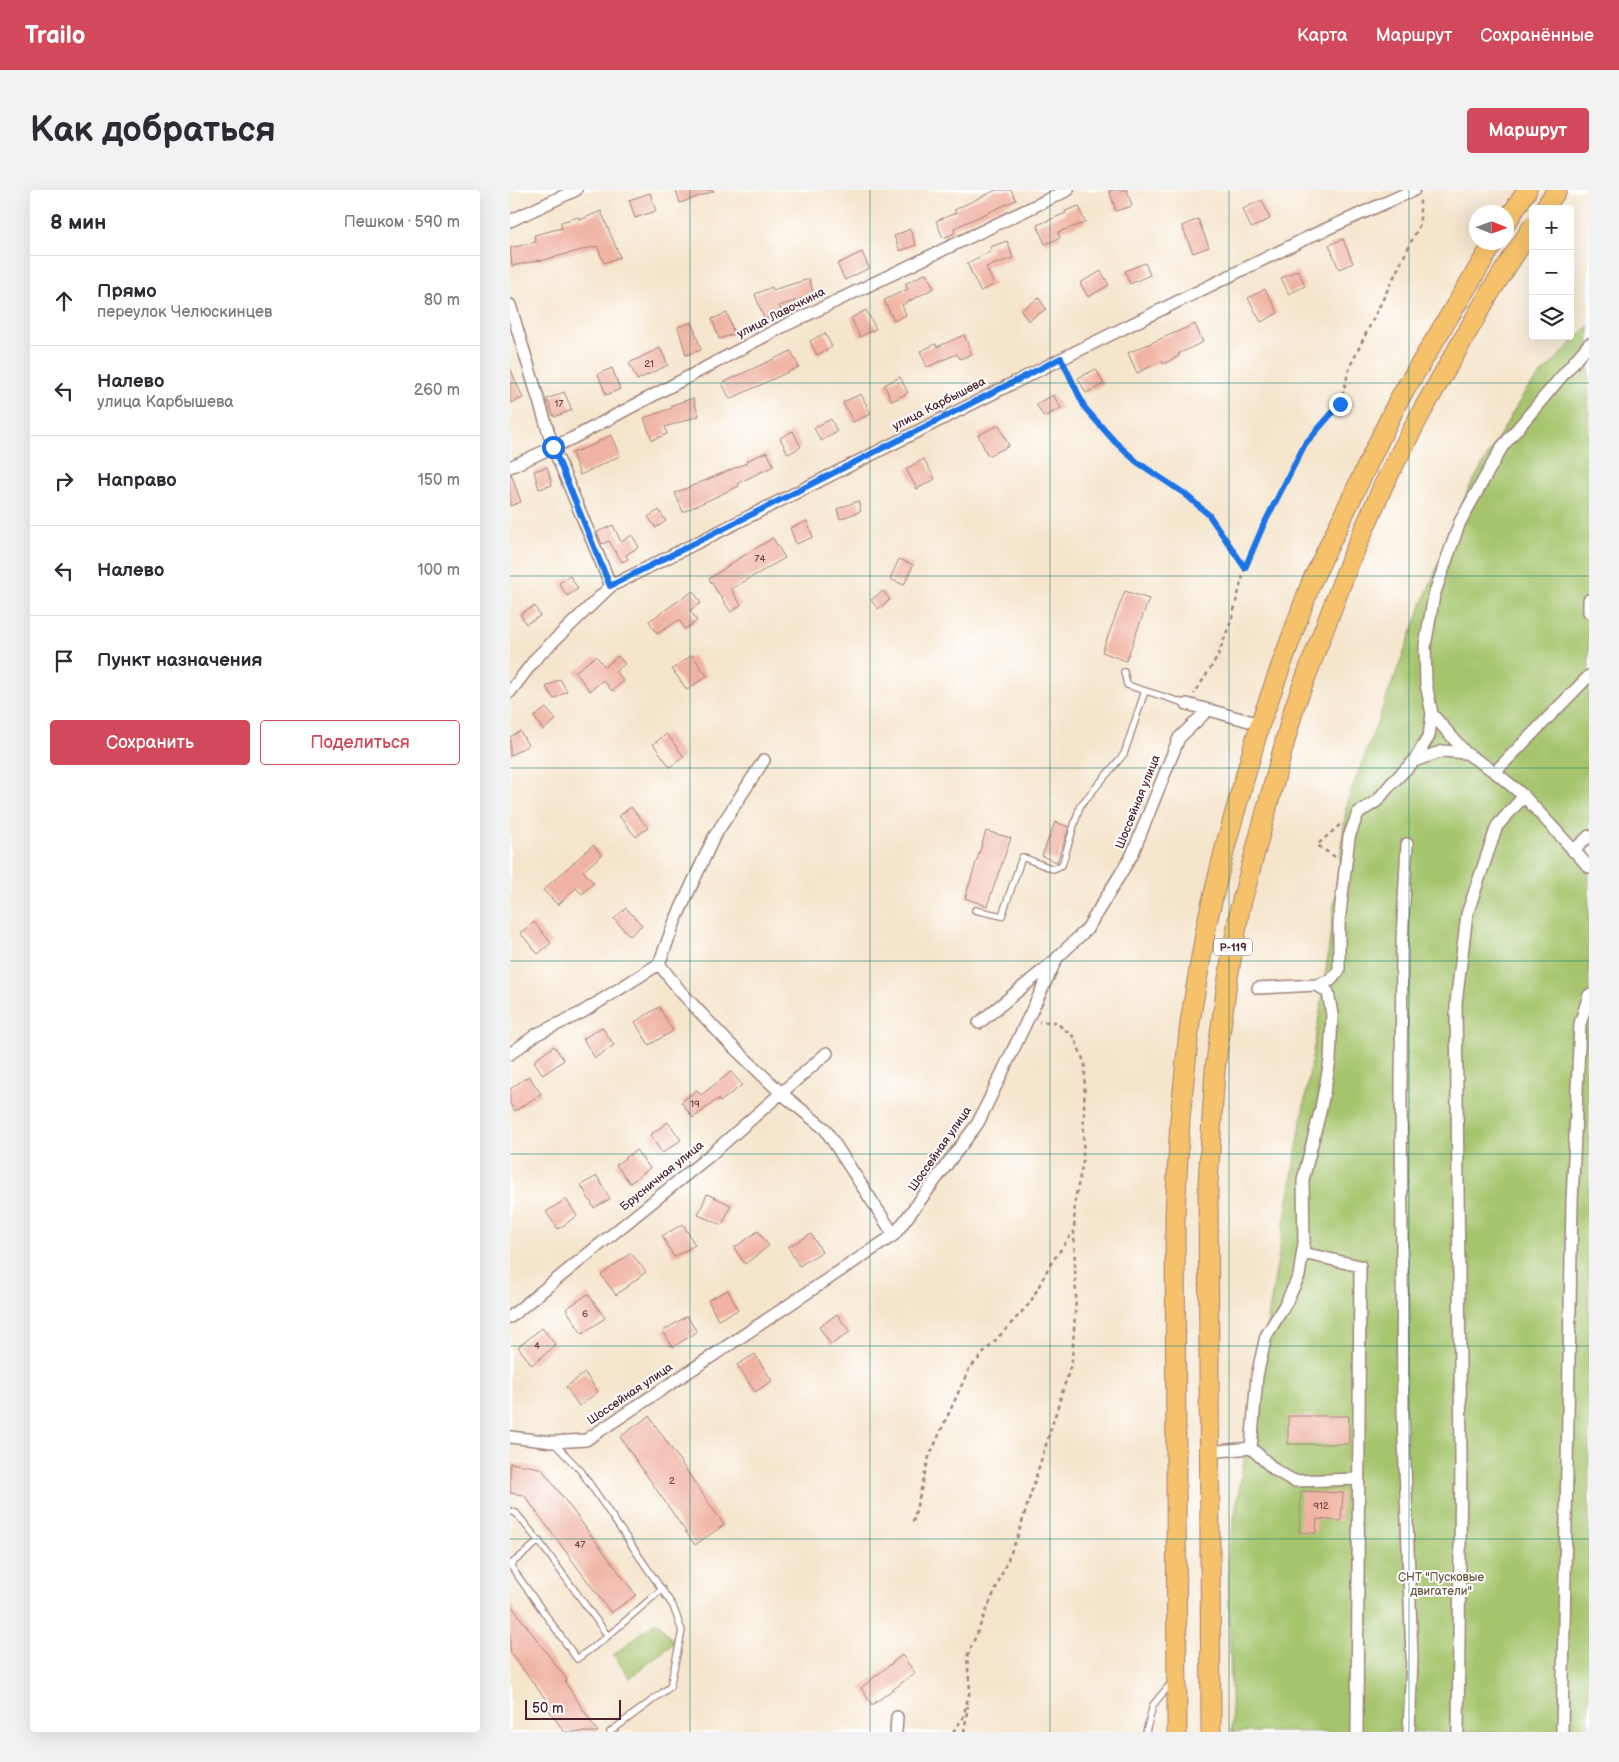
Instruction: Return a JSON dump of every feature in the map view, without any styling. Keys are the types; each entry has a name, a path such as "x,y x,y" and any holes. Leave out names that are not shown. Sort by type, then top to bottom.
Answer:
{"highway":[{"path":"1514,210 1527,190"},
{"path":"1547,205 1556,190"},
{"name":"Р-119","path":"1211,1732 1208,1183 1215,1069 1240,908 1260,830 1298,699 1348,564 1421,413 1484,302 1529,232"},
{"name":"Р-119","path":"1177,1732 1175,1215 1180,1119 1190,1022 1207,922 1226,844 1260,724 1311,583 1398,402 1489,250"}],"street":[{"path":"510,221 576,190"},
{"name":"улица Лавочкина","path":"510,467 553,447 782,327 1068,190"},
{"name":"улица Карбышева","path":"510,692 536,658 610,586 1061,358 1313,235 1417,194"},
{"path":"510,305 553,447 610,586"},
{"path":"1258,988 1317,985 1331,980 1339,970 1339,922 1349,836 1358,813 1377,801 1414,760 1429,736 1432,714 1426,684 1425,646 1434,595 1460,522 1502,447 1589,344"},
{"path":"1589,600 1589,612"},
{"path":"1495,772 1589,676"},
{"path":"1188,704 1260,724"},
{"name":"Шоссейная улица","path":"510,1437 553,1442 586,1440 894,1235 978,1122 1057,958 1087,929 1132,856 1179,738 1208,710"},
{"path":"1432,714 1466,753 1495,772 1524,796 1589,867"},
{"path":"1414,760 1443,751 1466,753"},
{"path":"510,1054 537,1034 581,1013 659,964 675,922 714,837 764,760"},
{"path":"1458,1732 1461,1458 1456,1003 1467,914 1497,826 1524,796"},
{"path":"1574,851 1589,836"},
{"path":"1407,844 1402,940 1401,1091 1403,1411 1412,1658 1410,1732"},
{"path":"979,1023 1057,958"},
{"path":"659,964 681,992 727,1041 781,1093 825,1129 894,1235"},
{"path":"1251,1448 1257,1376 1266,1336 1286,1303 1299,1276 1304,1243 1303,1180 1321,1108 1330,1061 1331,1001 1328,992 1317,985"},
{"path":"1562,1732 1572,1202 1580,1024 1589,995"},
{"name":"Брусничная улица","path":"510,1317 708,1157 827,1053"},
{"path":"1302,1253 1360,1266 1357,1732"},
{"path":"1208,1452 1251,1448 1275,1470 1294,1481 1359,1479"},
{"path":"896,1732 897,1717"}],"lane":[{"path":"1124,672 1127,685 1188,704"},
{"path":"975,910 1002,916 1022,857 1053,868 1062,864 1080,806 1124,754 1145,691"},
{"path":"553,1442 581,1470 673,1606 682,1631 670,1687 610,1732"},
{"path":"510,1511 516,1513 539,1541 608,1636"},
{"path":"539,1541 510,1565 577,1659 608,1636 662,1589"},
{"path":"1146,1732 1153,1705 1176,1677"}],"path":[{"path":"1188,704 1217,658 1232,618 1245,568 1263,526 1305,444 1340,404 1350,366 1420,224 1417,194"},
{"path":"1061,358 1085,408 1115,442 1137,462 1185,494 1209,515 1245,568"},
{"path":"1345,870 1335,856 1317,845 1342,823 1358,813"},
{"path":"964,1732 970,1690 967,1657 1017,1538 1072,1360 1076,1298 1075,1200 1083,1161 1085,1064 1074,1037 1055,1022 1026,1022"},
{"path":"913,1522 929,1457 969,1369 1030,1303 1050,1265 1074,1232"},
{"path":"953,1732 963,1718 970,1690"}],"green space":[{"name":"СНТ \"Пусковые двигатели\"","path":"1589,325 1589,1732 1232,1732 1228,1555 1324,987 1347,802 1468,490 1526,390"},
{"path":"657,1621 674,1643 630,1678 613,1655"}],"building":[{"path":"676,190 713,190 714,191 680,203"},
{"path":"996,190 1011,190 1016,200 954,228 955,233 943,238 936,221 956,213 954,210"},
{"path":"1109,190 1127,190 1132,206 1116,211"},
{"path":"650,193 656,211 635,218 629,200"},
{"path":"1262,200 1270,219 1251,228 1243,209"},
{"path":"1079,206 1085,223 1058,232 1060,238 1045,244 1037,225"},
{"path":"601,211 620,257 604,263 597,246 540,261 512,266 510,248 536,242 534,235 562,228 561,222 579,217 580,220"},
{"path":"1198,219 1209,247 1193,253 1182,226"},
{"path":"910,229 916,245 900,251 894,236"},
{"path":"1343,239 1353,263 1339,269 1329,245"},
{"path":"1007,241 1013,258 986,267 994,285 980,291 967,263 992,251 990,247"},
{"path":"862,252 869,268 845,280 837,264"},
{"path":"1145,263 1150,275 1130,284 1125,271"},
{"path":"1298,270 1305,286 1289,294 1281,278"},
{"path":"1101,271 1109,285 1088,297 1080,283"},
{"path":"926,273 934,288 902,305 906,315 894,321 884,300 908,289 905,284"},
{"path":"809,279 814,295 779,306 782,312 764,319 755,294 772,287 773,290"},
{"path":"1265,289 1278,313 1261,322 1248,298"},
{"path":"1039,298 1046,309 1028,321 1021,310"},
{"path":"866,310 876,329 860,337 851,318"},
{"path":"727,313 734,334 719,339 712,319"},
{"path":"692,322 701,350 686,355 678,327"},
{"path":"1195,324 1203,342 1178,354 1179,356 1163,364 1162,361 1137,373 1128,353"},
{"path":"825,333 832,347 817,355 810,341"},
{"path":"964,335 972,354 960,359 957,354 927,367 920,351 936,344 937,347"},
{"path":"660,348 668,365 637,380 629,363"},
{"path":"791,351 799,367 730,399 722,383"},
{"path":"510,368 523,398 510,403"},
{"path":"612,368 620,389 606,395 598,374"},
{"path":"1096,369 1104,384 1086,393 1078,378"},
{"path":"900,377 908,393 892,401 884,385"},
{"path":"564,392 572,410 554,417 547,399"},
{"path":"861,394 871,414 853,422 843,402"},
{"path":"1053,395 1061,408 1044,417 1036,404"},
{"path":"693,398 699,416 665,427 667,434 652,440 644,418"},
{"path":"831,419 837,432 821,441 814,428"},
{"path":"999,425 1009,446 988,456 978,435"},
{"path":"793,431 801,447 788,454 780,438"},
{"path":"611,435 620,456 580,475 572,453 598,443"},
{"path":"767,452 774,466 738,483 739,486 683,512 675,493 747,463 746,461"},
{"path":"924,459 935,479 917,489 906,469"},
{"path":"547,467 552,485 539,489 534,471"},
{"path":"510,475 521,502 510,506"},
{"path":"858,501 861,511 840,519 837,509"},
{"path":"659,510 666,521 656,528 648,517"},
{"path":"807,521 813,537 796,544 790,528"},
{"path":"613,525 621,542 632,535 639,547 626,555 628,559 622,562 609,541 602,544 597,532"},
{"path":"773,538 785,558 731,589 741,605 731,612 709,579"},
{"path":"899,559 913,565 904,585 890,579"},
{"path":"570,576 578,589 567,596 559,583"},
{"path":"693,591 701,603 690,610 697,621 685,629 679,620 657,634 649,621"},
{"path":"883,591 890,600 878,609 871,600"},
{"path":"1125,591 1149,599 1126,661 1102,652"},
{"path":"535,606 540,616 526,624 520,614"},
{"path":"692,655 707,676 687,690 672,669"},
{"path":"596,656 605,667 618,656 625,664 616,671 624,681 612,691 603,680 590,691 575,672"},
{"path":"560,679 567,691 554,699 546,687"},
{"path":"546,708 556,720 543,730 534,717"},
{"path":"520,731 528,745 510,756 510,737"},
{"path":"667,734 684,757 670,767 653,744"},
{"path":"631,807 648,828 636,837 619,816"},
{"path":"1055,822 1069,827 1057,862 1042,856"},
{"path":"986,831 1011,838 987,906 965,898"},
{"path":"593,845 602,855 583,871 594,883 582,894 576,888 558,905 543,890"},
{"path":"626,908 642,925 630,936 614,919"},
{"path":"534,922 551,943 538,954 520,933"},
{"path":"659,1007 673,1031 649,1045 635,1022"},
{"path":"602,1027 614,1045 595,1058 583,1039"},
{"path":"554,1046 564,1060 543,1075 534,1061"},
{"path":"731,1072 742,1085 720,1102 718,1099 693,1118 681,1102 697,1090 701,1095"},
{"path":"529,1076 541,1094 515,1111 510,1104 510,1089"},
{"path":"668,1122 681,1140 662,1153 650,1135"},
{"path":"636,1150 650,1168 630,1183 616,1165"},
{"path":"597,1176 610,1199 594,1208 581,1185"},
{"path":"707,1194 731,1205 722,1225 698,1215"},
{"path":"566,1199 577,1216 558,1229 546,1212"},
{"path":"683,1224 695,1245 674,1257 662,1236"},
{"path":"758,1231 769,1246 745,1264 734,1248"},
{"path":"811,1234 822,1252 799,1266 788,1247"},
{"path":"631,1253 646,1272 616,1295 601,1275"},
{"path":"728,1290 738,1310 718,1320 708,1300"},
{"path":"588,1294 605,1318 582,1334 566,1309"},
{"path":"837,1314 850,1332 831,1345 819,1327"},
{"path":"687,1316 697,1332 673,1347 663,1331"},
{"path":"542,1328 556,1345 532,1365 518,1347"},
{"path":"755,1354 772,1381 755,1392 737,1365"},
{"path":"585,1373 598,1392 579,1406 566,1387"},
{"path":"649,1416 724,1525 695,1545 620,1437"},
{"path":"1288,1416 1349,1416 1349,1444 1288,1444"},
{"path":"510,1463 541,1468 636,1595 611,1613 524,1495 510,1493"},
{"path":"1301,1491 1343,1493 1341,1521 1317,1519 1316,1533 1299,1532"},
{"path":"510,1604 567,1680 565,1682 598,1732 564,1732 547,1707 550,1705 510,1652"},
{"path":"902,1655 915,1673 872,1705 861,1688"}],"route":[{"path":"553,447 610,586 1061,358 1085,408 1115,442 1137,462 1185,494 1209,515 1245,568 1263,526 1305,444 1340,404"}]}
